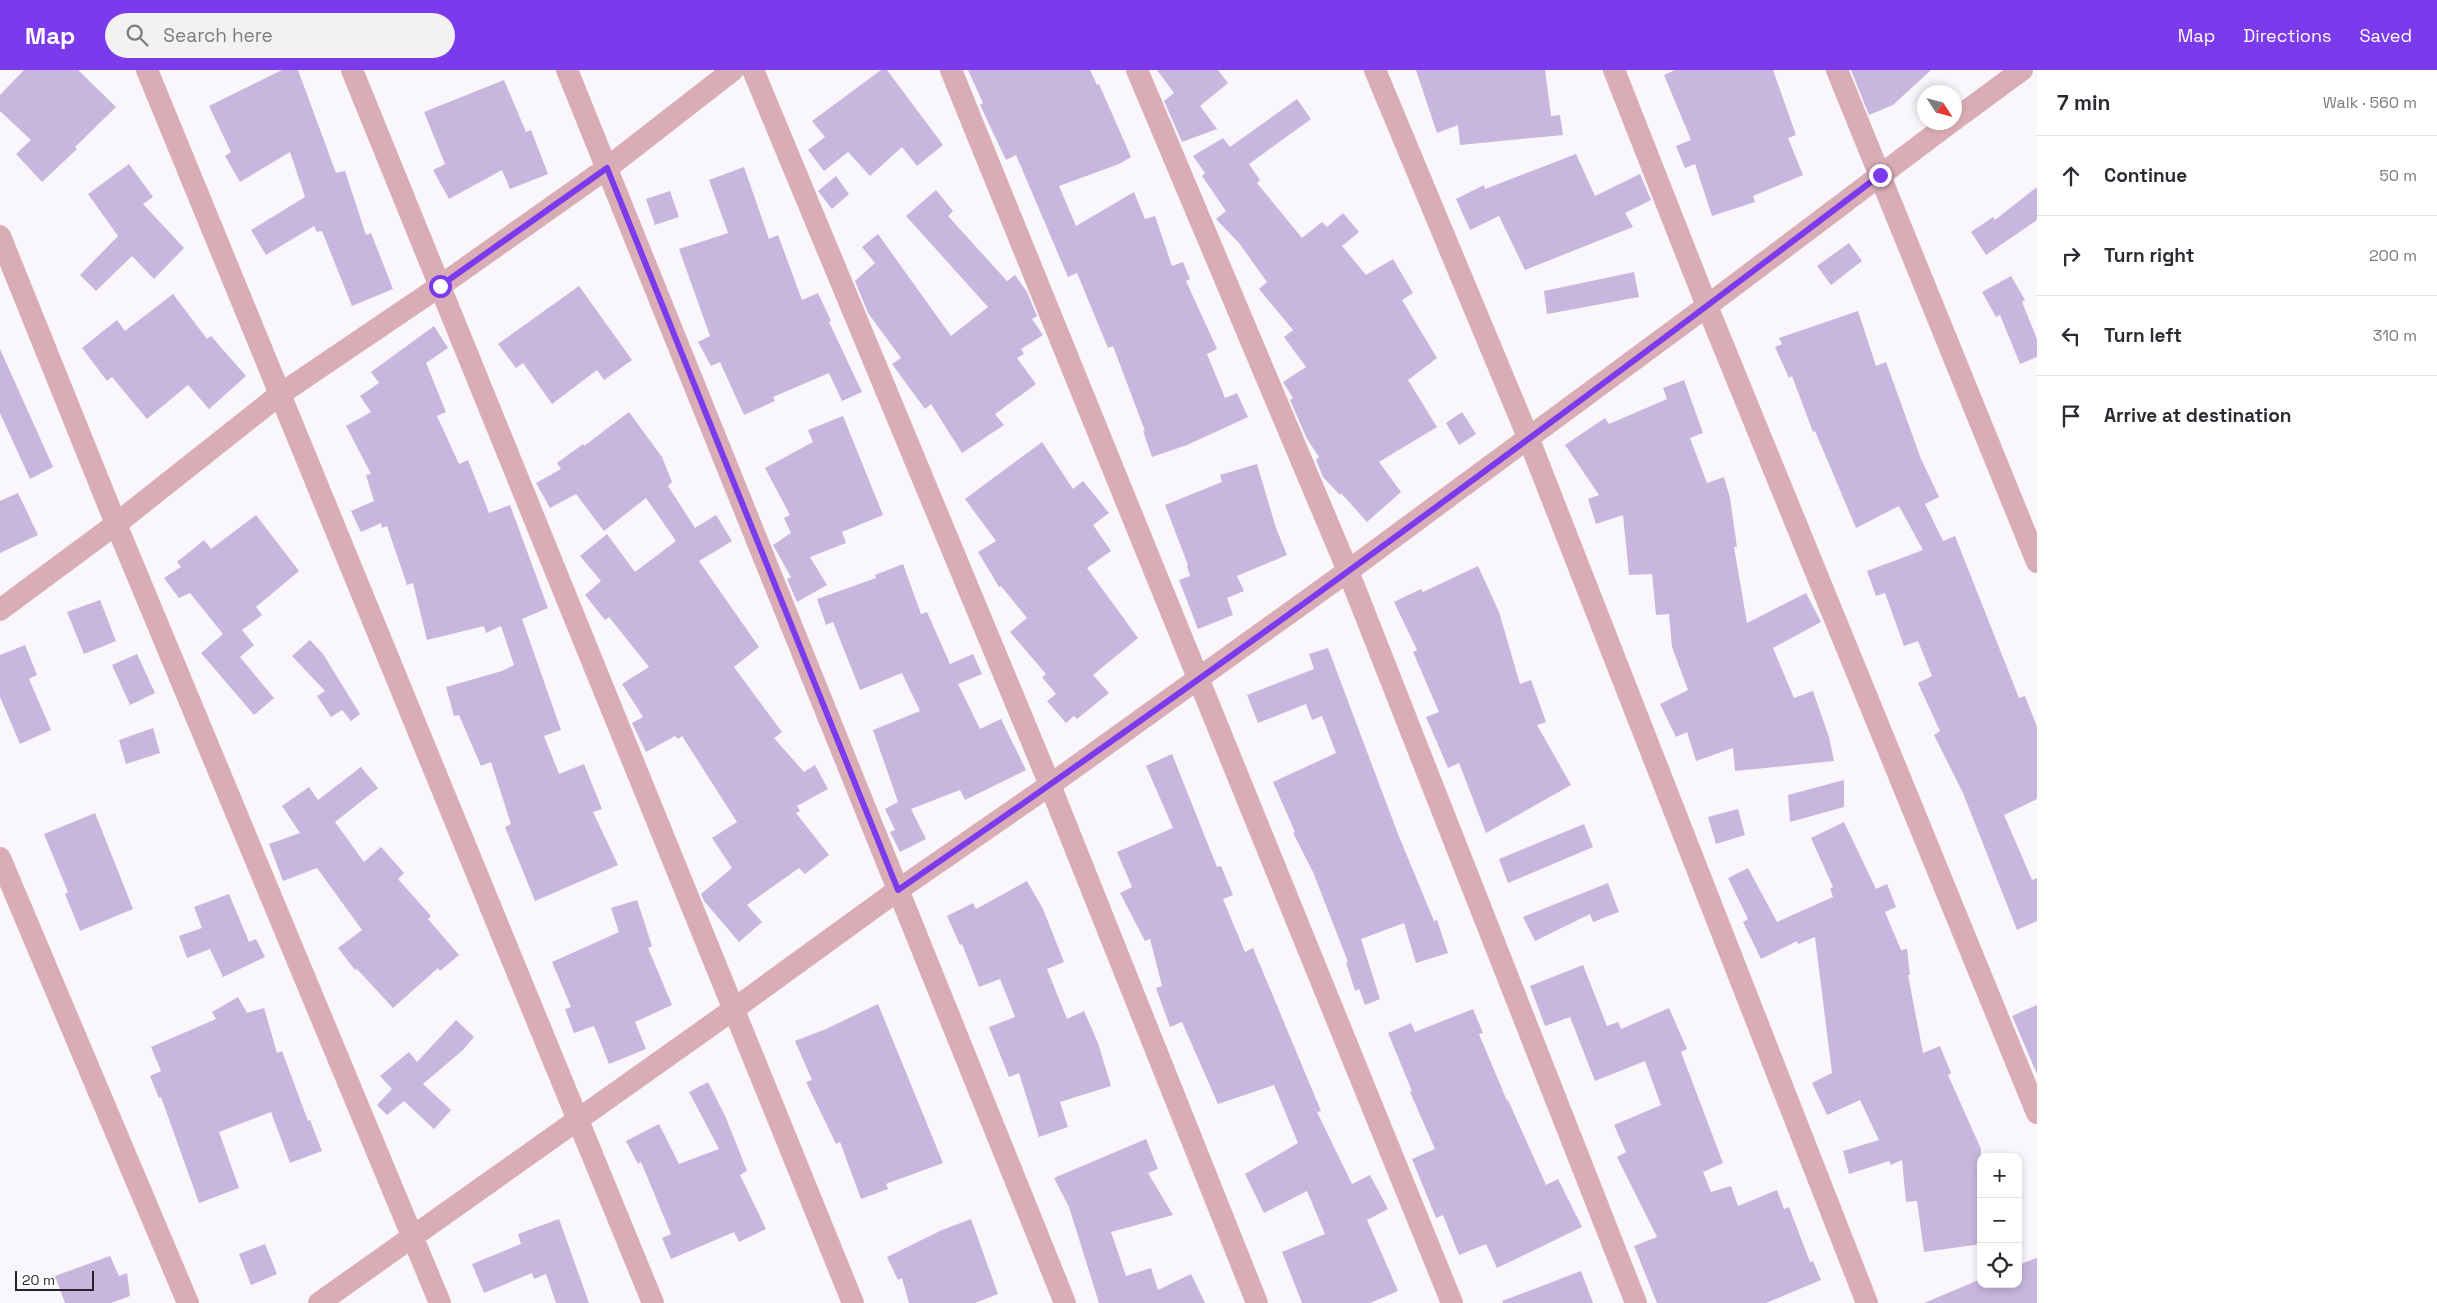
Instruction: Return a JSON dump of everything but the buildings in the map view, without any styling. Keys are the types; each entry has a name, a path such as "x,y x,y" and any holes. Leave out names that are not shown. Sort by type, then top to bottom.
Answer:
{"street":[{"path":"147,70 653,1303"},
{"path":"352,70 853,1303"},
{"path":"567,70 1065,1303"},
{"path":"0,610 116,524 279,394 440,286 607,168 733,70"},
{"path":"753,70 1050,785 1257,1303"},
{"path":"951,70 1452,1303"},
{"path":"1137,70 1348,571 1636,1303"},
{"path":"1375,70 1528,438 1867,1303"},
{"path":"1614,70 1707,306 2037,1113"},
{"path":"1837,70 2037,562"},
{"path":"1962,114 2022,70"},
{"path":"319,1303 734,1009 898,890 1050,785 1348,571 1707,306 1940,130"},
{"path":"0,236 116,524 440,1303"},
{"path":"0,858 188,1303"}],"route":[{"path":"440,286 607,168 898,890 1050,785 1348,571 1707,306 1880,175"}]}
